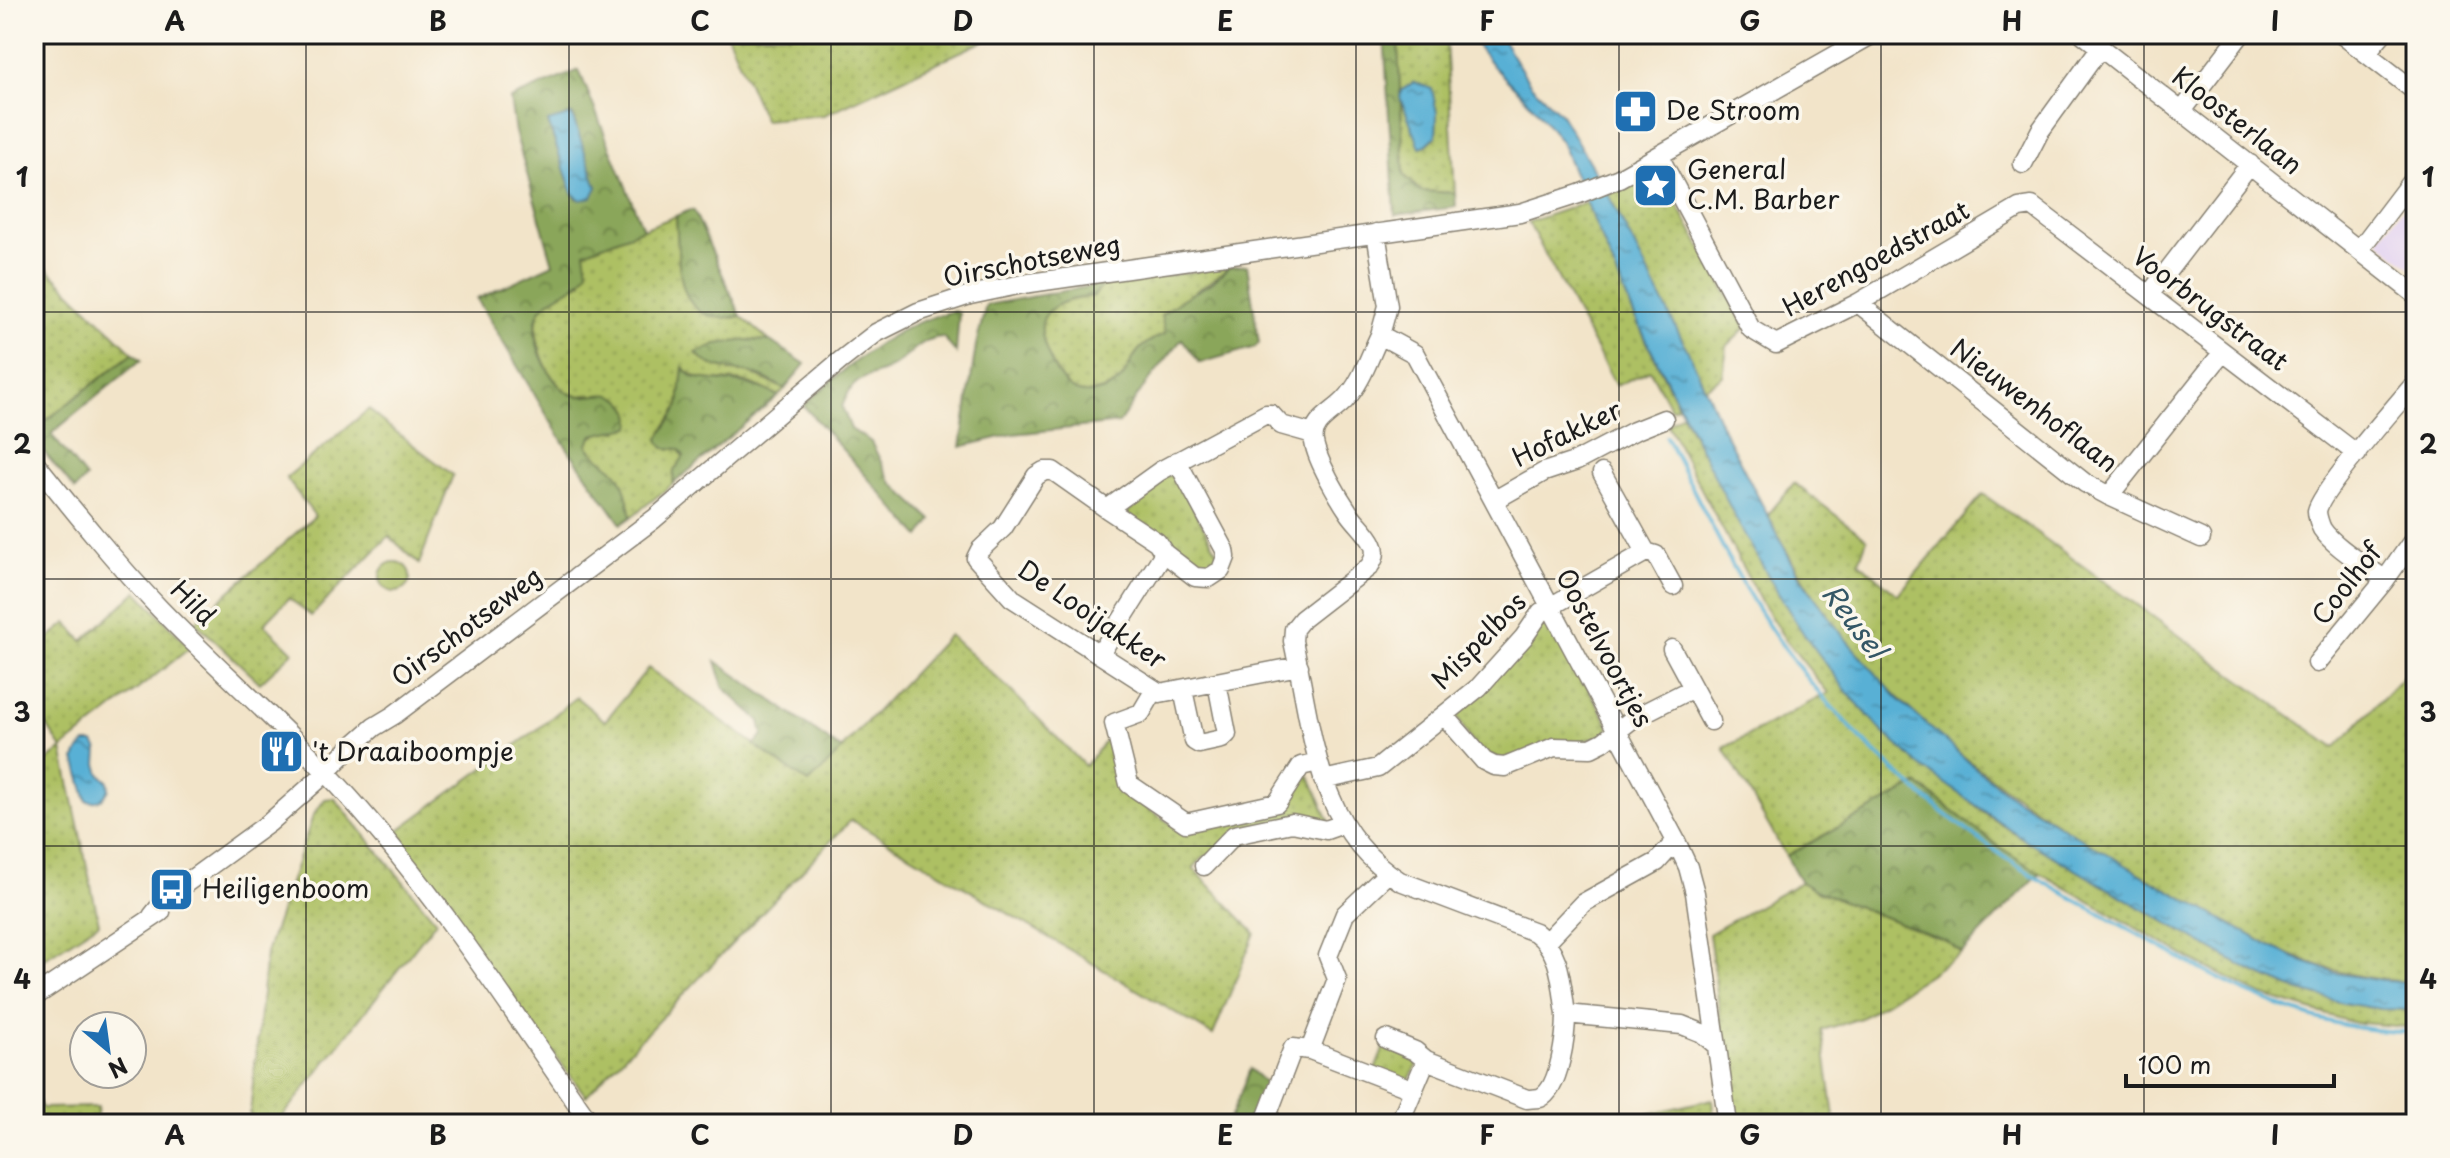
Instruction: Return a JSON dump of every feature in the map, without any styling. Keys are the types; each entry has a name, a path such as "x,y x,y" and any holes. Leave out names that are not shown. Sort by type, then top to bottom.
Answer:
{"street":[{"name":"Kloosterlaan","path":"2083,34 2416,295"},
{"path":"2182,111 2241,34"},
{"path":"2341,34 2416,92"},
{"path":"2366,53 2382,34"},
{"name":"Oirschotseweg","path":"34,997 152,916 175,906 277,831 394,715 654,519 876,333 918,312 970,295 1023,284 1520,213 1605,184 1870,35"},
{"path":"2023,164 2040,131 2100,48"},
{"name":"Herengoedstraat","path":"1659,156 1751,329 1776,344 1858,303 2019,208 2032,206"},
{"path":"2149,295 2250,164"},
{"path":"2359,250 2416,175"},
{"name":"Voorbrugstraat","path":"2032,206 2357,454"},
{"path":"1376,233 1388,306 1380,335 1358,385 1344,402 1317,424 1313,434 1318,456 1336,490 1375,549 1369,567 1302,619 1294,629 1293,641 1321,771 1331,802 1343,824 1388,873 1400,881 1535,932 1547,941 1557,958 1566,1014 1561,1060 1548,1090 1540,1098 1527,1099 1426,1060 1415,1051 1386,1039"},
{"name":"Nieuwenhoflaan","path":"1858,303 2085,483 2109,496 2223,352"},
{"name":"Oostelvoortjes","path":"1380,335 1415,354 1619,731 1688,867 1695,893 1728,1124"},
{"path":"2385,580 2330,538 2321,527 2317,512 2322,500 2357,454 2416,382"},
{"path":"1177,461 1225,550 1221,570 1209,578 1195,577 1164,553 1157,542 1107,509 1177,461 1266,414 1271,414 1281,425 1313,434"},
{"name":"Hofakker","path":"1495,500 1544,472 1577,461 1664,419"},
{"name":"Hild","path":"34,461 84,524 160,609 330,776"},
{"name":"De Looijakker","path":"1107,509 1053,471 1044,471 1036,476 1003,528 976,558 1012,598 1154,691 1183,690 1299,666"},
{"path":"1602,473 1646,552 1656,555 1673,586"},
{"path":"2109,496 2201,538"},
{"name":"Coolhof","path":"2317,663 2385,580 2416,536"},
{"path":"1551,604 1646,552"},
{"path":"1100,654 1164,553"},
{"name":"Mispelbos","path":"1321,771 1378,768 1479,687 1551,604"},
{"path":"1672,649 1711,721"},
{"name":"De Looijakker","path":"1183,690 1194,741 1199,744 1222,739 1227,734 1217,683"},
{"path":"1619,731 1634,718 1693,688"},
{"path":"1154,691 1141,713 1114,723 1129,784 1186,823 1277,803 1301,766 1321,771"},
{"name":"Mispelbos","path":"1444,715 1475,754 1494,766 1516,764 1554,747 1591,748 1619,731"},
{"path":"330,776 431,895 591,1124"},
{"path":"1204,866 1234,835 1292,823 1326,830 1343,824"},
{"path":"1547,941 1583,903 1657,862 1676,841"},
{"path":"1310,1050 1337,979 1328,956 1345,914 1388,873"},
{"path":"1566,1014 1682,1025 1702,1033 1717,1046"},
{"path":"1264,1124 1293,1048 1310,1050 1414,1090"},
{"path":"1399,1124 1426,1060"}],"shaded area":[{"path":"2416,193 2416,272 2378,240"}],"green space":[{"path":"727,34 999,34 824,115 764,120"},
{"path":"1384,34 1402,34 1398,43 1404,175 1420,191 1455,193 1456,207 1395,215"},
{"path":"1402,34 1462,34 1446,40 1455,193 1420,191 1404,175 1401,100 1421,147 1436,136 1437,113 1402,90 1400,97 1398,43"},
{"path":"579,70 643,229 585,252 588,271 581,280 545,305 538,313 535,324 541,354 560,387 573,395 613,395 631,412 631,427 593,435 587,444 622,482 631,517 621,524 563,442 477,299 553,264 515,132 510,99","holes":["572,115 597,187 578,199 573,194 548,123"]},
{"path":"1653,178 1661,181 1670,191 1746,328 1727,346 1723,376 1705,388 1608,194"},
{"path":"1588,202 1633,313 1678,406 1671,409 1650,370 1616,386 1528,222"},
{"path":"694,211 741,316 719,317 702,313 691,303 684,289 676,216"},
{"path":"676,216 679,263 733,318 741,316 770,341 749,340 729,371 747,372 785,389 778,396 748,383 698,377 683,368 679,406 662,432 668,449 679,449 684,459 674,471 673,484 631,517 619,481 587,444 600,432 618,431 592,394 574,395 556,381 542,355 538,340 538,314 544,304 557,294 582,282 584,252"},
{"path":"34,256 133,353 34,430"},
{"path":"1247,265 1259,343 1255,347 1200,363 1182,339 1119,423 1013,434 961,447 976,345 986,305 1103,284 1094,296 1067,301 1055,307 1042,323 1048,354 1064,382 1078,392 1096,392 1119,381 1140,349 1165,333 1161,315 1212,283 1229,267"},
{"path":"1229,267 1161,315 1166,333 1143,346 1117,383 1095,392 1080,392 1070,388 1058,374 1042,332 1044,316 1054,307 1094,296 1103,284"},
{"path":"953,311 959,313 956,353 943,337 927,341 896,365 858,382 850,390 842,407 851,429 871,442 891,482 932,520 920,537 803,405 890,337 910,326"},
{"path":"770,341 805,364 785,389 759,376 714,365 696,353 716,344"},
{"path":"133,353 141,360 51,434 86,478 75,490 34,440 34,430"},
{"path":"683,367 693,377 746,384 778,396 673,484 674,471 684,456 679,449 664,448 658,440 679,406"},
{"path":"369,409 453,475 419,564 389,536 311,616 289,598 264,624 293,652 260,683 195,622 315,516 286,478"},
{"path":"1682,414 1779,595 1848,693 1883,732 1990,817 2028,842 2247,969 2290,988 2343,1003 2416,1010 2416,1028 2351,1022 2261,995 2194,961 2014,858 1918,784 1786,856 1724,748 1828,693 1785,639 1761,602 1667,424"},
{"path":"1167,475 1176,477 1220,557 1205,574 1127,514 1135,498"},
{"path":"1794,483 1867,539 1859,562 1898,595 1983,494 2335,748 2416,664 2416,982 2341,972 2270,946 2121,862 1982,771 1919,719 1862,659 1811,592 1768,515"},
{"path":"395,562 406,566 410,577 406,588 395,592 384,588 380,577 384,566"},
{"path":"137,591 190,648 62,749 34,705 34,636 40,645 67,623 83,641"},
{"path":"1548,617 1609,725 1607,734 1509,762 1477,750 1454,712"},
{"path":"949,635 1008,688 1085,766 1107,738 1119,785 1124,793 1180,830 1279,809 1308,775 1311,779 1330,823 1286,820 1204,857 1193,868 1255,933 1213,1035 851,820 586,1096 389,837 538,729 576,697 605,721 648,668 809,783"},
{"path":"716,661 842,750 809,783 754,745 763,735 760,721 724,688"},
{"path":"62,749 99,923 34,965 34,771"},
{"path":"1918,784 1995,844 2040,873 1962,953 1946,941 1815,890 1801,882 1786,856"},
{"path":"334,798 436,921 277,1124 249,1124 266,953 313,816 325,799"},
{"path":"1801,882 1946,941 1962,953 1861,1018 1822,1030 1835,1124 1735,1124 1709,934"},
{"path":"1385,1045 1419,1063 1407,1083 1375,1070"},
{"path":"1250,1069 1270,1087 1255,1124 1228,1124"},
{"path":"34,1093 42,1108 98,1107 95,1124 34,1124"},
{"path":"1712,1099 1714,1124 1606,1124"}],"water":[{"path":"1468,34 1499,34 1531,85 1561,114 1608,194 1798,574 1843,636 1899,700 1979,771 2016,799 2149,879 2304,962 2336,973 2382,981 2416,982 2416,1010 2343,1003 2290,988 2247,969 2028,842 1923,768 1883,732 1848,693 1803,633 1737,521 1633,313 1561,142"},
{"path":"1414,82 1432,89 1437,113 1436,136 1420,147 1400,97 1402,90"},
{"path":"572,115 597,187 592,197 581,200 573,194 548,122"},
{"path":"86,743 94,743 98,750 100,774 108,781 109,789 101,800 87,801 75,759"}],"waterway":[{"path":"1666,437 1732,564 1777,638 1854,731 1943,812 2043,881 2244,991 2277,1005 2345,1025 2380,1031 2416,1032"}],"place":[{"name":"De Stroom","path":"1635,111"},
{"name":"General C.M. Barber","path":"1656,185"},
{"name":"'t Draaiboompje","path":"281,752"},
{"name":"Heiligenboom","path":"171,889"}],"water label":[{"name":"Reusel","path":"1854,621"}]}
